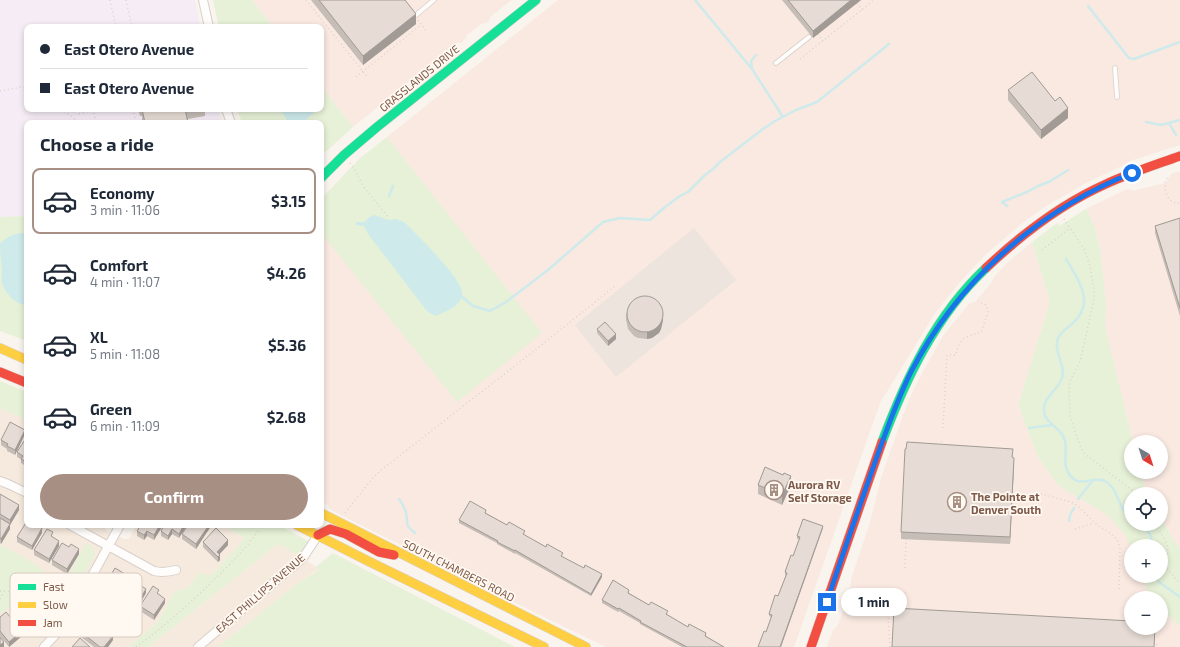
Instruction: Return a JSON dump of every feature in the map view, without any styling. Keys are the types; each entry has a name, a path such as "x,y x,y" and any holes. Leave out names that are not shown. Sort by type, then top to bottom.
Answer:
{"street":[{"path":"203,0 208,24"},
{"name":"GRASSLANDS DRIVE","path":"324,175 344,155 377,127 536,0"},
{"path":"811,647 889,422 905,385 923,351 945,316 967,288 987,267 1026,233 1058,210 1104,184 1180,156"},
{"path":"0,348 24,359"},
{"path":"0,372 24,382"},
{"path":"0,481 24,492"},
{"name":"SOUTH CHAMBERS ROAD","path":"324,515 586,647"},
{"path":"75,528 154,571 160,573 176,570"},
{"path":"93,573 118,528"},
{"path":"303,528 544,647"},
{"path":"318,535 330,529 346,534 379,552 408,557"},
{"name":"EAST PHILLIPS AVENUE","path":"198,647 304,558 318,535"},
{"path":"44,647 53,637"}],"lane":[{"path":"416,15 434,0"},
{"path":"776,63 809,37"},
{"path":"1115,68 1117,97"}],"path":[{"path":"110,0 115,24"},
{"path":"126,0 131,24"},
{"path":"306,0 368,78"},
{"path":"800,59 874,0"},
{"path":"857,3 862,10"},
{"path":"356,77 421,25"},
{"path":"818,34 823,41"},
{"path":"0,91 24,87"},
{"path":"65,112 76,120"},
{"path":"79,114 86,112"},
{"path":"344,155 355,170 362,186 388,217"},
{"path":"1167,178 1165,184 1168,198 1176,204 1180,203"},
{"path":"1058,210 1081,244 1089,262 1094,296 1080,362 1070,383 1069,411 1071,422 1081,448 1085,454 1128,487"},
{"path":"1042,250 1070,228"},
{"path":"340,523 346,510 380,471 615,286"},
{"path":"943,428 947,355 956,355 957,348 966,337 981,332 988,311 986,305 978,301"},
{"path":"941,448 942,438"},
{"path":"1041,494 1074,503 1102,529 1114,536 1119,542 1119,591"},
{"path":"1075,529 1095,522"},
{"path":"136,647 160,630 197,597 242,552 258,531"},
{"path":"1160,531 1168,549 1166,567 1180,583"},
{"path":"905,568 906,539"},
{"path":"0,591 10,592"},
{"path":"890,647 888,613 893,604 908,591"},
{"path":"0,599 4,592"},
{"path":"900,614 902,592"},
{"path":"1154,643 1156,643 1156,647"}],"shaded area":[{"path":"0,0 195,0 199,24 24,24 24,112 219,112 221,120 24,120 24,216 0,217"},
{"path":"252,0 512,0 490,17 490,20 481,24 467,35 461,43 458,42 353,127 324,90 324,24 271,24"},
{"path":"558,0 1180,0 1180,145 1130,161 1084,184 1043,208 986,254 960,282 935,313 880,403 794,647 606,647 329,509 328,505 324,503 324,235 542,334 387,137"},
{"path":"1180,171 1180,548 1175,544 1168,529 1168,487 1144,487 1143,479 1168,479 1168,435 1131,435 1105,326 1106,305 1100,248 1095,227 1086,209 1128,189 1134,191 1166,183 1171,174"},
{"path":"694,228 736,280 616,377 575,325"},
{"path":"1032,242 1050,302 1018,405 1039,459 1059,486 1106,514 1125,533 1128,539 1124,539 1124,583 1145,583 1148,591 1124,591 1124,635 1168,635 1168,616 1180,627 1180,647 827,647 833,630 838,625 850,592 851,580 869,526 881,478 912,393 943,336 969,304 976,301 1005,265"},
{"path":"0,408 24,419 24,528 105,528 124,539 129,539 134,528 227,528 245,538 212,575 195,577 193,582 185,589 175,591 158,622 142,635 142,573 10,573 10,637 140,637 128,647 0,647"},
{"path":"278,544 319,569 297,584 217,647 148,647"}],"green space":[{"path":"213,0 252,0 271,24 218,24"},
{"path":"324,90 353,127 324,153 324,120 241,120 238,112 324,112"},
{"path":"387,137 542,333 457,402 324,236 324,196 359,159"},
{"path":"1086,209 1095,227 1100,248 1106,305 1105,326 1131,435 1124,435 1124,479 1143,479 1144,487 1124,487 1124,531 1168,530 1180,548 1180,627 1168,616 1168,591 1148,591 1145,583 1168,583 1168,539 1127,539 1124,533 1106,514 1059,486 1039,459 1018,405 1050,302 1032,242 1057,223 1059,226"},
{"path":"24,216 24,340 0,331 0,217"},
{"path":"0,381 24,391 24,419 0,408"},
{"path":"227,528 284,528 312,543 303,555 298,555 278,544 148,647 128,647 142,637 142,635 158,622 175,591 189,586 197,573 212,575 245,538"},
{"path":"86,543 93,547 95,554 85,573 70,573"},
{"path":"0,545 29,560 46,573 10,573 10,606 0,614"},
{"path":"333,553 515,647 217,647 297,584 319,570 316,567"}],"water":[{"path":"282,112 314,112 306,120 287,120"},
{"path":"374,215 389,220 396,219 404,222 438,256 455,277 460,286 462,293 461,298 456,305 435,316 427,311 368,234 364,226 356,225 356,222 365,222 368,218"},
{"path":"15,234 24,234 24,304 15,301 8,294 2,283 0,244"}],"building":[{"path":"319,0 405,0 416,14 363,56"},
{"path":"788,0 851,0 813,31"},
{"path":"1032,72 1055,101 1060,97 1068,108 1041,130 1008,90"},
{"path":"143,112 186,112 187,120 144,120"},
{"path":"1180,218 1180,308 1155,226"},
{"path":"649,296 658,301 662,307 662,321 658,327 649,332 641,332 632,327 628,321 627,310 632,301 638,297"},
{"path":"605,322 616,334 608,341 597,329"},
{"path":"10,422 24,429 15,450 7,446 8,444 1,440"},
{"path":"24,441 24,460 21,459 23,456 17,452"},
{"name":"The Pointe at Denver South","path":"907,442 1013,449 1012,457 1014,458 1010,537 901,532 905,449"},
{"path":"765,467 783,475 784,473 791,476 782,495 758,485"},
{"path":"0,494 19,505 10,520 0,514"},
{"path":"470,501 486,510 485,513 507,525 509,522 525,531 523,534 546,547 547,544 563,553 561,556 584,568 585,565 602,574 591,594 515,550 497,542 498,541 459,520"},
{"path":"0,518 10,524 1,539 0,538"},
{"path":"803,519 823,526 780,647 758,647 764,631 766,632 772,615 769,614 775,595 778,596 787,573 785,572 791,555 793,556 800,537 797,536"},
{"path":"24,526 24,528 42,528 32,546 17,537"},
{"path":"139,528 158,528 154,535 147,531 144,535 137,531"},
{"path":"162,528 182,528 179,534 172,529 168,536 161,531"},
{"path":"186,528 207,528 196,544 182,534"},
{"path":"216,528 228,540 217,552 220,555 218,557 203,542"},
{"path":"47,529 53,532 51,536 59,541 49,559 34,550"},
{"path":"62,543 69,547 71,544 79,549 67,569 52,560"},
{"path":"115,568 123,573 112,573"},
{"path":"613,580 629,590 628,593 649,605 651,602 668,611 666,614 688,627 689,624 706,633 705,636 724,647 687,647 640,622 641,621 619,608 618,609 602,600"},
{"path":"142,586 146,589 142,595"},
{"path":"153,586 159,590 157,593 165,599 154,615 142,607 142,603"},
{"path":"894,608 1124,621 1124,635 1155,635 1154,647 892,647"},
{"path":"6,612 10,617 10,637 15,637 9,642 0,631 0,617"},
{"path":"0,637 4,642 0,645"},
{"path":"87,637 112,637 104,647 100,647"},
{"path":"80,638 90,647 72,647"}],"waterway":[{"path":"695,0 752,69"},
{"path":"1088,6 1129,58 1134,59 1180,42"},
{"path":"460,295 473,306 490,311 506,302 548,270 603,222 620,218 650,220 665,207 688,192 720,162 763,129 796,110 817,102 889,44"},
{"path":"756,55 751,61 752,69 783,117"},
{"path":"1146,122 1161,125 1180,120"},
{"path":"1169,123 1176,135"},
{"path":"1007,206 1002,202 1049,182 1068,170"},
{"path":"389,196 393,186"},
{"path":"1066,259 1076,275 1083,292 1083,308 1079,316 1058,339 1057,347 1063,374 1060,383 1045,402 1044,412 1047,420 1062,434 1064,438 1066,447 1065,461 1067,470 1073,479 1082,482 1095,480 1105,481 1114,490 1124,510"},
{"path":"1029,428 1052,425"},
{"path":"1078,499 1093,480"},
{"path":"399,499 406,511 407,524 415,533"},
{"path":"1069,521 1070,515 1074,508"},
{"path":"1147,531 1151,539"},
{"path":"1160,583 1180,597"}],"traffic: fast":[{"path":"324,175 344,155 377,127 536,0"},
{"path":"882,442 901,394 937,327 968,286 986,268"}],"traffic: slow":[{"path":"0,348 24,359"},
{"path":"324,515 586,647"},
{"path":"303,528 544,647"}],"traffic: jam":[{"path":"986,268 1028,232 1073,201 1115,180 1180,156"},
{"path":"0,372 24,382"},
{"path":"811,647 882,442"},
{"path":"318,535 330,529 346,534 379,552 394,555"}],"place":[{"name":"Aurora RV Self Storage","path":"774,490"},
{"name":"The Pointe at Denver South","path":"957,502"}],"route":[{"path":"827,602 889,422 912,371 945,316 987,267 1026,233 1066,205 1094,189 1132,173"}]}
